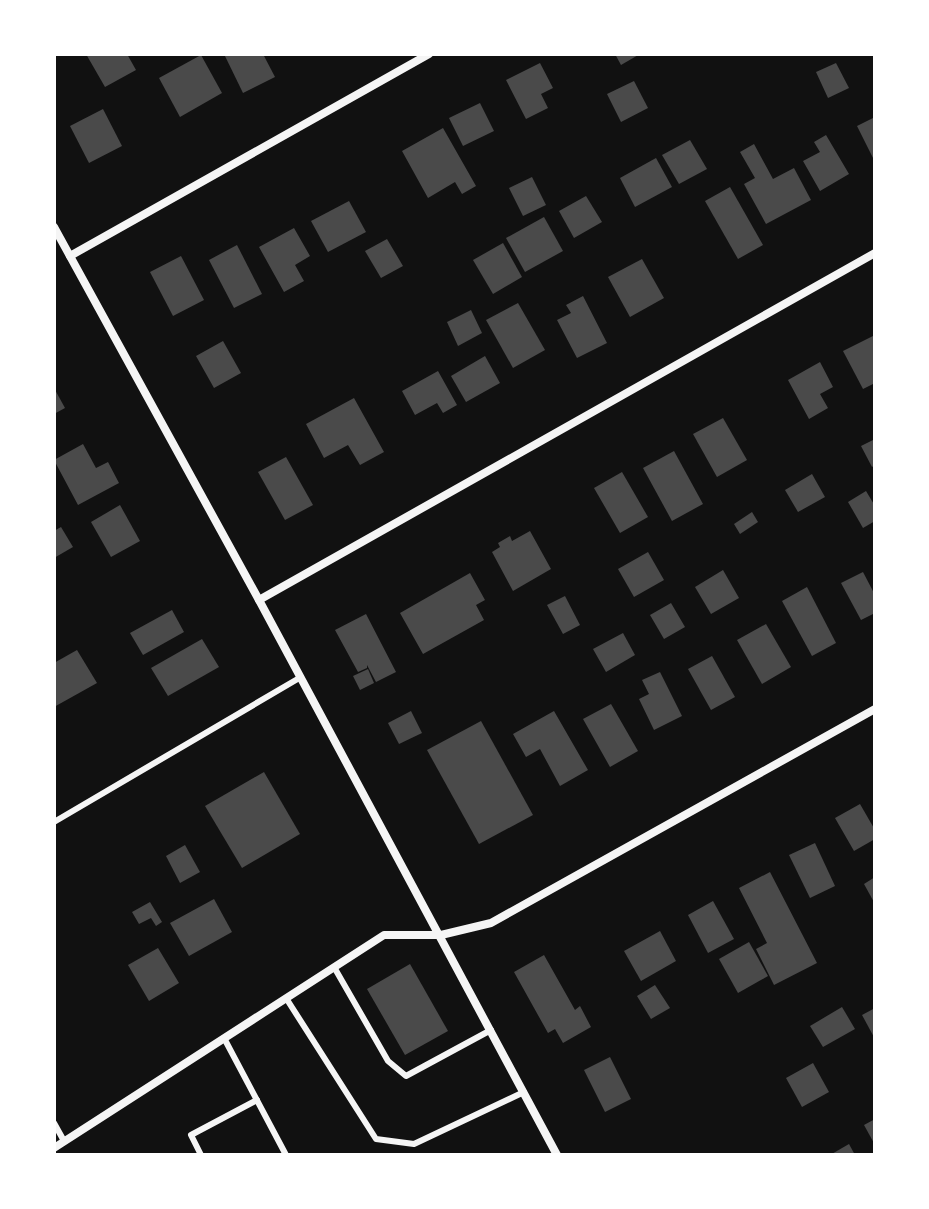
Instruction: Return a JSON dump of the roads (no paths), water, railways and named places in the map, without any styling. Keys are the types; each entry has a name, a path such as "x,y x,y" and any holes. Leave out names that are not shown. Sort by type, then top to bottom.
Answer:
{"street":[{"path":"70,256 429,54"},
{"path":"54,227 441,935 557,1155"},
{"path":"259,600 875,253"},
{"path":"54,1148 384,935 441,935 491,923 875,709"}],"lane":[{"path":"54,822 301,677"},
{"path":"334,967 388,1061 406,1076 491,1030"},
{"path":"286,998 376,1139 414,1144 524,1092"},
{"path":"224,1038 286,1155"},
{"path":"201,1155 191,1135 257,1100"},
{"path":"54,1123 64,1141"}]}
